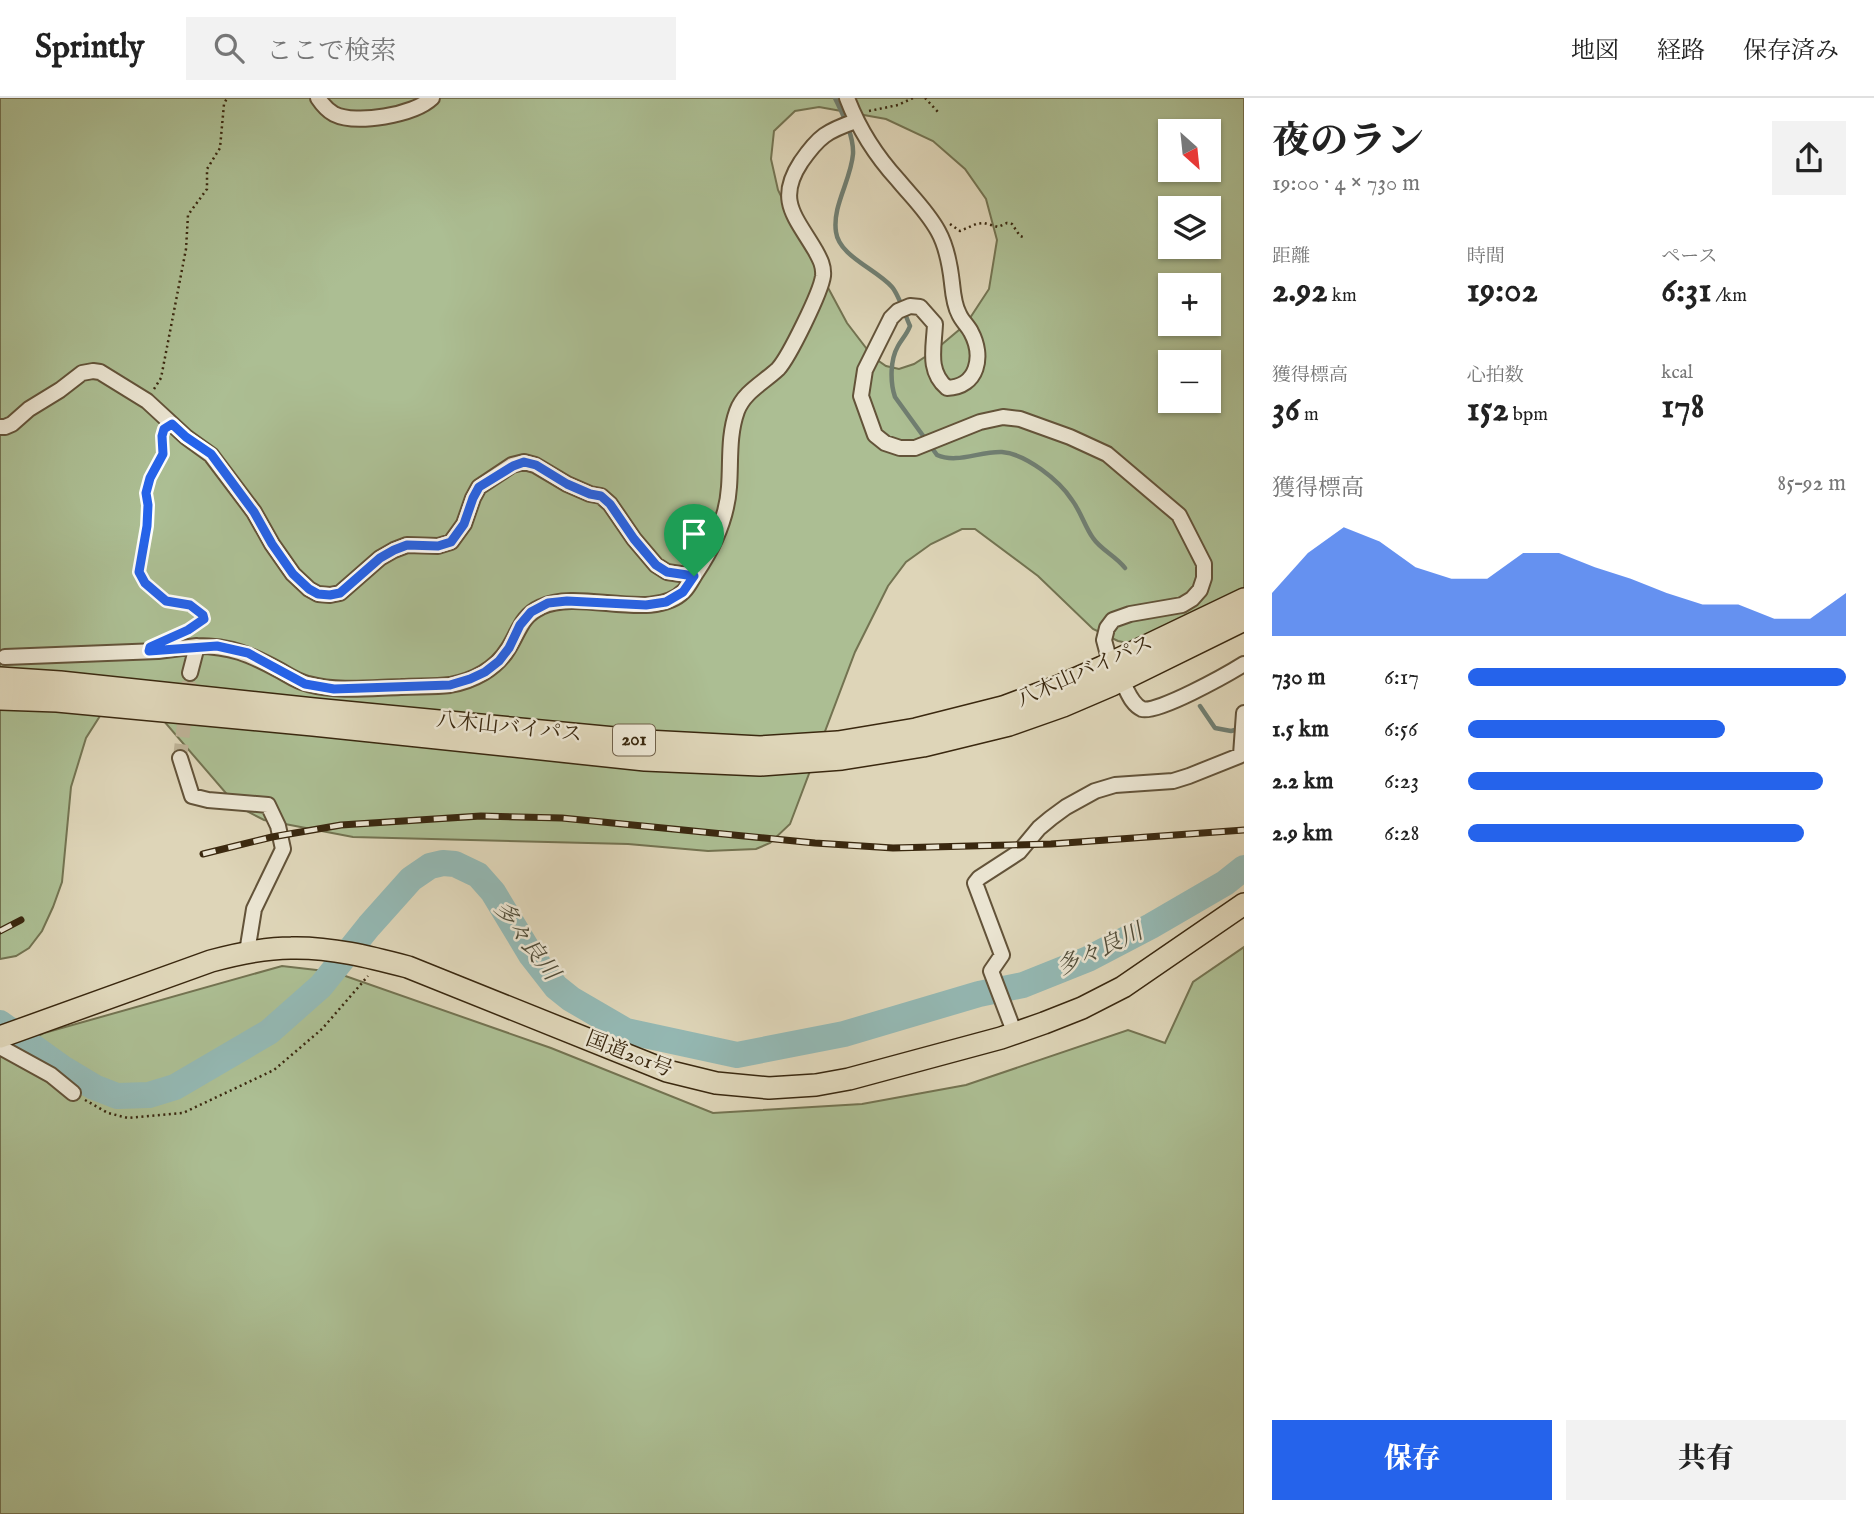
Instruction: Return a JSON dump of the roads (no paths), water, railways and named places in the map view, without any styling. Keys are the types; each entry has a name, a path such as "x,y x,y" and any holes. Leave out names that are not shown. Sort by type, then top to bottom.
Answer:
{"highway":[{"name":"八木山バイパス","path":"0,678 646,741 760,747 838,741 916,729 1003,707 1102,667 1244,598"},
{"name":"八木山バイパス","path":"0,699 57,701 313,725 645,760 760,765 842,758 923,746 1009,725 1112,685 1244,620"},
{"name":"国道201号","path":"0,1037 211,961 247,952 290,947 376,958 408,967 667,1071 716,1083 769,1088 816,1085 849,1079 1012,1025 1082,1008 1123,987 1244,904"}],"street":[{"path":"318,98 323,106 335,114 351,118 408,112 432,98"},
{"path":"847,98 855,118 896,179 923,206 943,241 958,314 972,333 978,354 975,371 968,380 957,388 947,388 940,383 934,371 935,324 919,307 910,306 898,311 891,318 865,370 861,396 875,435 885,443 900,448 915,448 981,422 1003,417 1020,419 1070,437 1107,454 1179,515 1204,564 1204,578 1200,590 1192,599 1182,605 1130,614 1113,620 1107,628 1104,640 1108,655"},
{"path":"5,657 217,646 248,653 305,684 334,689 450,685 477,676 499,661 520,625 531,612 548,603 567,601 646,605 666,602 683,592 712,548 722,519 729,490 731,436 736,412 743,399 779,368 787,356 818,293 823,275 822,263 789,206 788,195 792,179 822,135 855,118"},
{"path":"0,427 12,424 82,373 100,372 147,401 186,437 211,454 254,512 293,574 318,594 340,593 380,558 394,550 407,545 438,546 451,542 464,524 479,487 524,462 536,465 567,484 601,496 656,565 667,572 694,576"},
{"path":"190,673 197,646"},
{"path":"1125,687 1134,704 1144,710 1157,709 1244,664"},
{"path":"1012,1025 991,971 1002,956 975,883 1019,852 1051,818 1095,790 1115,785 1173,781 1242,755 1244,713"},
{"path":"180,758 192,796 268,805 278,827 283,849 254,909 247,952"},
{"path":"0,1047 51,1074 73,1093"}],"waterway":[{"path":"835,98 853,147 852,164 837,212 836,232 839,241 851,255 892,287 910,326 893,358 892,385 895,397 937,455 961,458 1002,452 1041,469 1066,492 1096,542 1125,568"},
{"path":"1200,706 1215,728 1231,731 1239,729"},
{"name":"多々良川","path":"0,1023 64,1069 94,1087 117,1096 149,1095 175,1087 269,1032 321,986 411,879 430,866 443,863 455,864 478,875 493,892 531,955 556,987 571,999 626,1031 737,1055 844,1034 979,994 1023,985 1088,959 1151,926 1225,883 1244,868"}],"tunnel":[{"path":"180,758 190,673"}],"railway":[{"path":"203,854 272,837 341,825 481,816 562,818 893,848 1051,844 1244,830"},
{"path":"0,931 21,920"}]}
